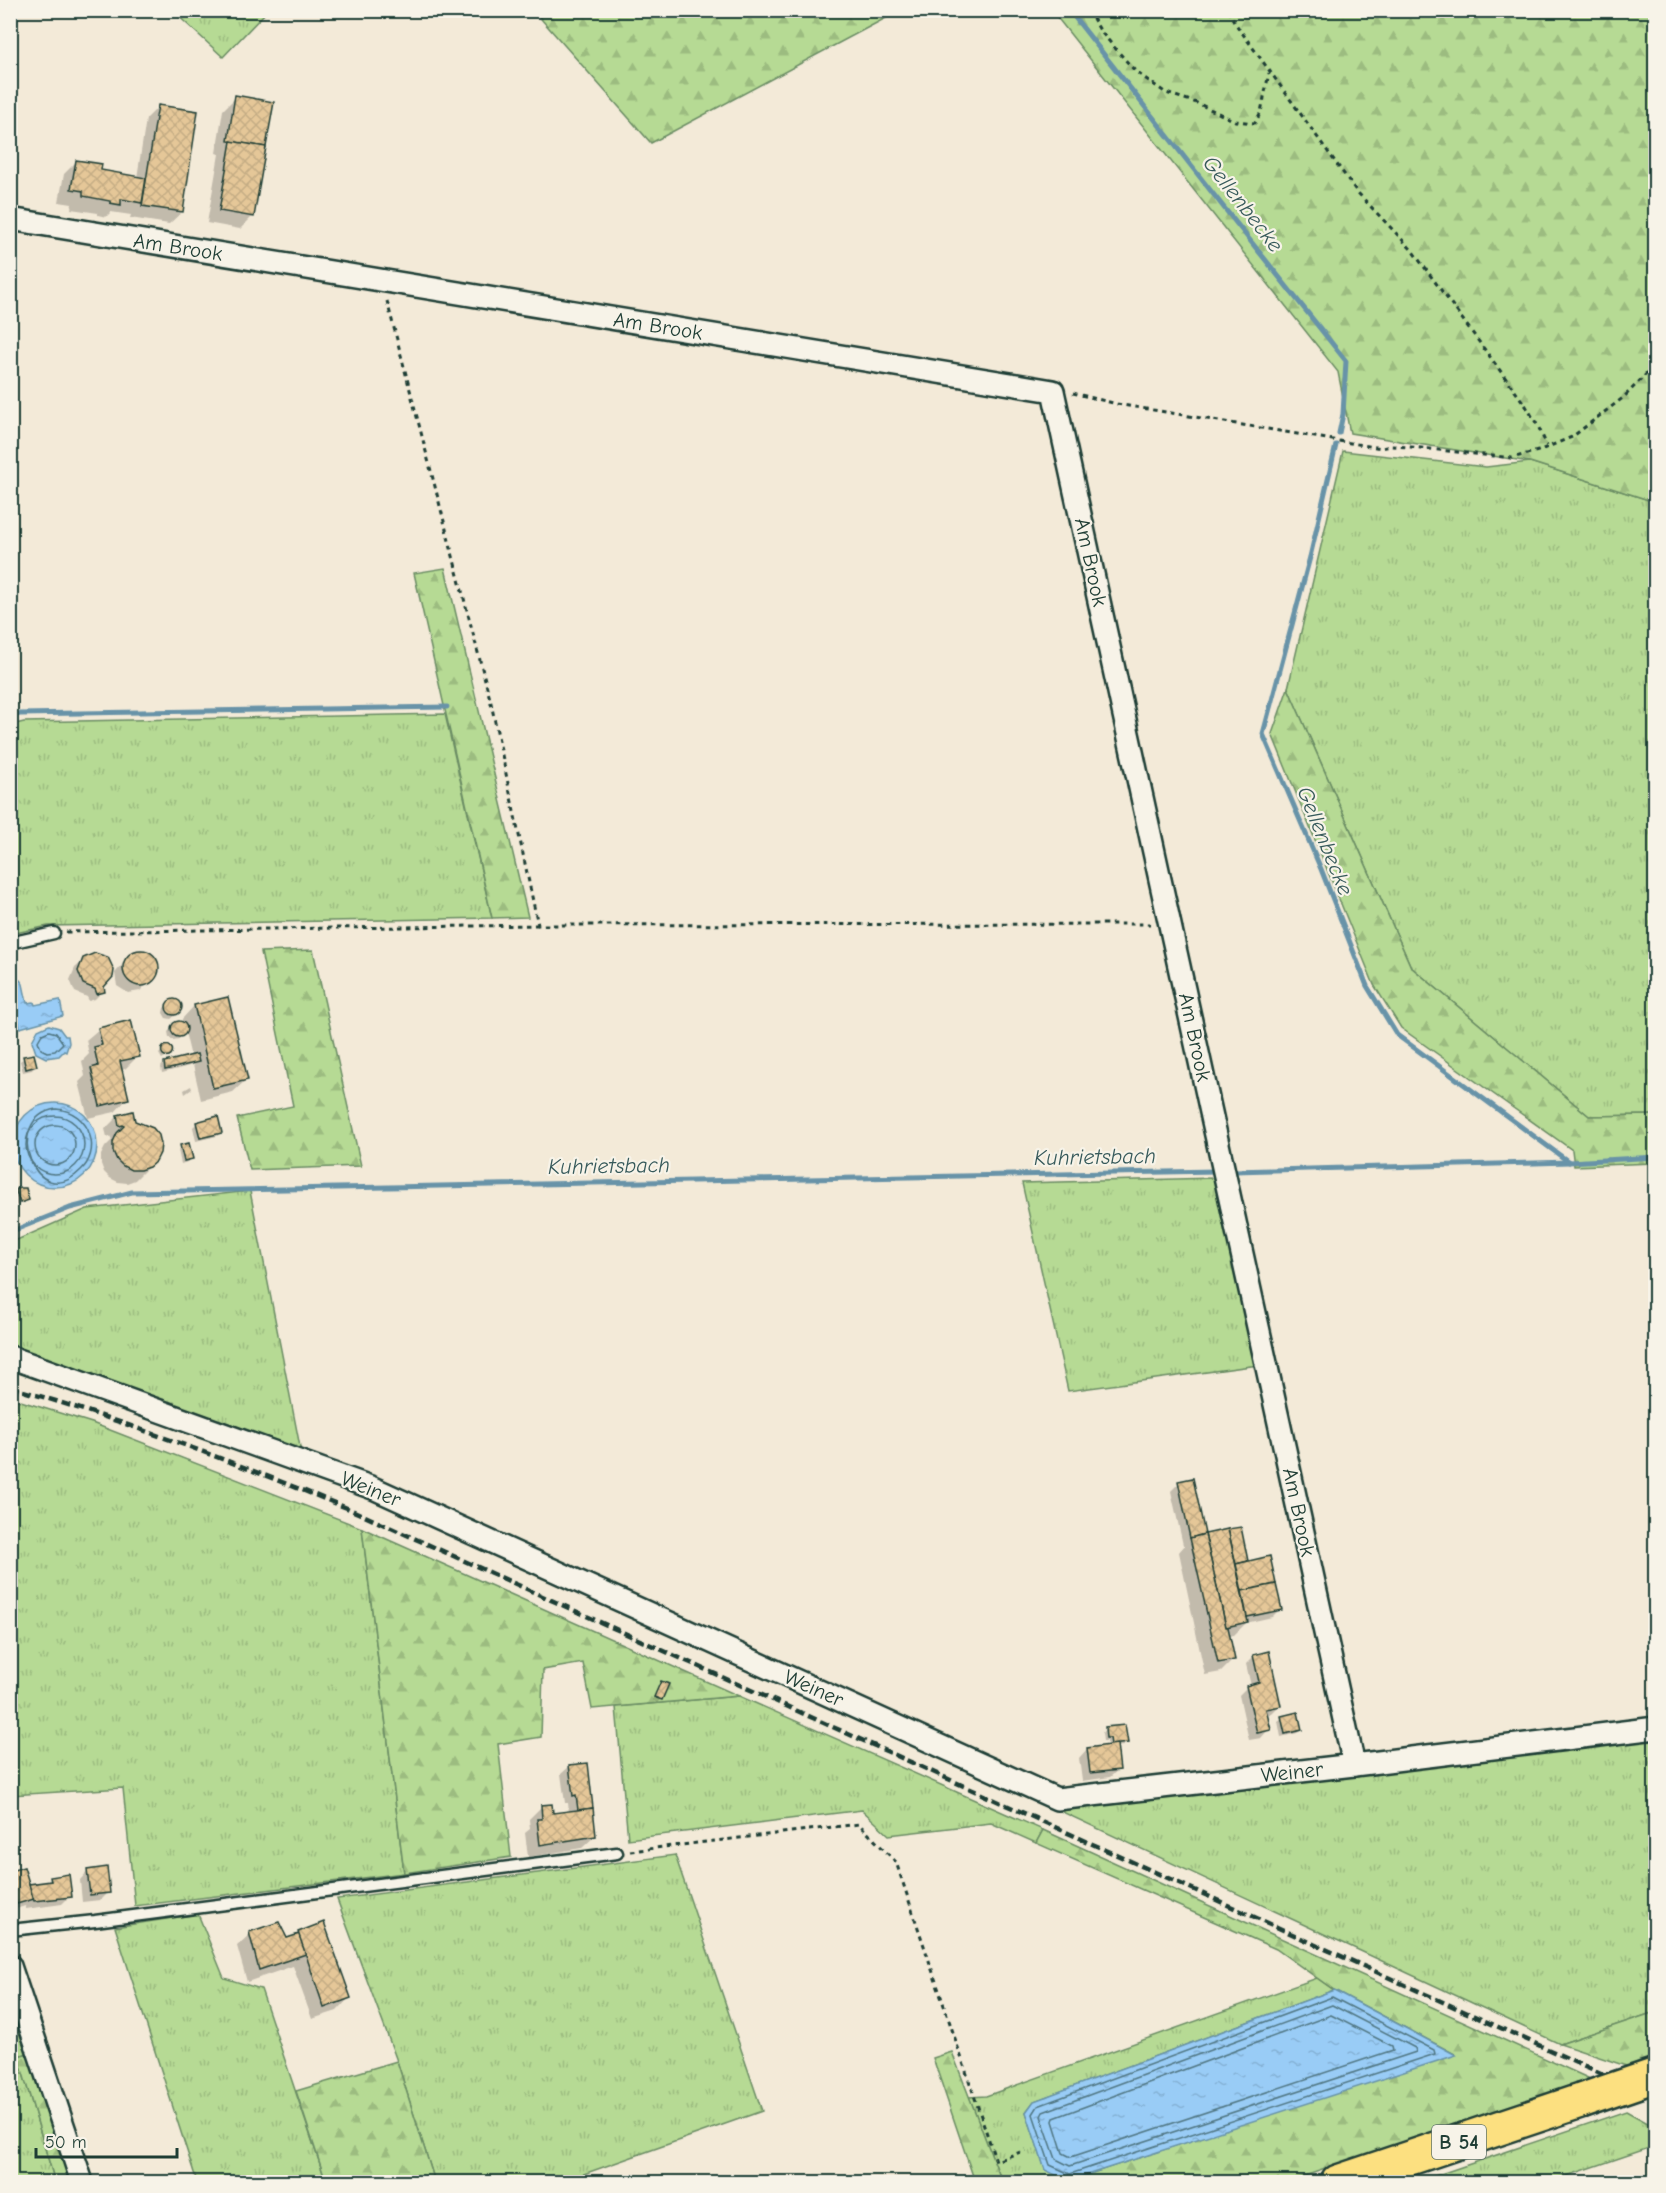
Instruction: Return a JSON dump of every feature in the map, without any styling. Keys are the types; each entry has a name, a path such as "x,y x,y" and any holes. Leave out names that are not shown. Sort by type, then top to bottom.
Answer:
{"highway":[{"name":"B 54","path":"1338,2182 1656,2075"}],"street":[{"name":"Am Brook","path":"10,219 1053,391 1354,1766"},
{"name":"Weiner","path":"10,1357 373,1488 1058,1799 1354,1766 1656,1728"},
{"path":"10,1966 82,2182"}],"lane":[{"path":"10,943 54,933"},
{"path":"10,1930 95,1921 617,1852"}],"path":[{"path":"1088,10 1101,32 1136,72 1166,93 1197,103 1235,121 1256,123 1270,78 1269,71"},
{"path":"1228,10 1269,71 1357,192 1411,249 1526,406 1548,447"},
{"path":"382,280 490,703 538,925"},
{"path":"1053,391 1082,394 1117,404 1381,448 1411,447 1512,458 1572,437 1624,397 1656,364"},
{"path":"54,933 538,925 1170,924"},
{"path":"617,1852 859,1824 896,1862 996,2161 1026,2150"}],"green space":[{"path":"173,11 267,11 223,57"},
{"path":"534,11 899,11 651,143"},
{"path":"1052,11 1655,11 1655,502 1530,462 1350,433 1338,372"},
{"path":"1343,451 1486,467 1530,462 1655,502 1655,1115 1589,1116 1411,967 1288,688"},
{"path":"445,568 528,917 492,918 414,573"},
{"path":"1288,688 1411,967 1589,1116 1655,1115 1655,1163 1574,1166 1572,1150 1401,1028 1374,985 1272,734"},
{"path":"445,714 492,918 48,926 11,934 11,725 24,722"},
{"path":"313,950 361,1166 250,1170 237,1118 293,1106 261,952"},
{"path":"1215,1178 1258,1365 1068,1391 1022,1183"},
{"path":"250,1191 301,1452 11,1347 10,1243 87,1209"},
{"path":"11,1398 92,1423 362,1528 404,1873 135,1906 123,1788 11,1795"},
{"path":"362,1528 739,1696 592,1709 583,1663 543,1670 541,1737 498,1744 511,1857 404,1873"},
{"path":"739,1696 1043,1830 1036,1843 991,1823 889,1835 862,1810 628,1839 616,1707"},
{"path":"1655,1736 1655,2012 1560,2044 1058,1810"},
{"path":"1043,1830 1590,2079 1287,2182 1065,2182 1455,2054 1334,1990 1276,1949 1036,1843"},
{"path":"675,1855 762,2111 561,2182 435,2182 397,2061 337,1899"},
{"path":"198,1914 224,1978 261,1989 326,2182 197,2182 115,1927"},
{"path":"1317,1978 1334,1990 1034,2101 1026,2112 1045,2169 1068,2181 1002,2182 969,2097 986,2096"},
{"path":"10,1997 29,2053 18,2056 55,2182 11,2182"},
{"path":"1655,2012 1655,2058 1629,2067 1560,2044"},
{"path":"952,2052 1002,2182 975,2182 933,2058"},
{"path":"29,2053 73,2182 55,2182 18,2056"},
{"path":"397,2061 435,2182 326,2182 296,2091"},
{"path":"1626,2111 1655,2127 1655,2146 1549,2182 1417,2182"}],"water":[{"path":"11,980 20,980 23,984 27,1003 34,1002 35,1005 60,1000 63,1016 20,1028 16,1008 11,1009"},
{"path":"49,1025 59,1028 65,1036 68,1036 69,1043 66,1052 64,1051 59,1056 46,1058 36,1053 32,1041 38,1030"},
{"path":"55,1103 71,1106 85,1115 94,1129 97,1145 94,1161 85,1175 71,1184 55,1187 39,1184 25,1175 16,1161 13,1145 16,1129 25,1115 39,1106"},
{"path":"1334,1990 1456,2055 1068,2181 1045,2170 1026,2112 1034,2101"}],"building":[{"path":"235,95 274,102 266,147 228,141"},
{"path":"158,105 198,111 183,212 142,206"},
{"path":"231,141 266,147 254,217 219,211"},
{"path":"76,160 102,164 101,170 146,178 142,203 121,199 121,205 110,203 110,201 83,196 83,191 71,189"},
{"path":"141,950 154,955 159,968 154,981 141,986 128,981 123,968 128,955"},
{"path":"95,953 108,957 114,970 113,977 104,987 105,992 97,994 95,989 83,984 78,971 83,958"},
{"path":"228,997 248,1080 213,1088 194,1005"},
{"path":"171,999 177,999 182,1007 180,1013 171,1015 166,1010 166,1004"},
{"path":"131,1020 140,1057 120,1061 129,1099 100,1106 91,1068 98,1066 94,1047 102,1045 98,1028"},
{"path":"176,1021 182,1021 187,1029 185,1035 176,1037 171,1032 171,1026"},
{"path":"167,1045 173,1051 167,1057 161,1051"},
{"path":"34,1054 37,1066 26,1069 23,1056"},
{"path":"197,1054 199,1062 165,1070 164,1062"},
{"path":"133,1111 135,1121 153,1128 159,1135 161,1144 156,1161 140,1170 131,1170 123,1166 113,1151 113,1142 117,1133 124,1126 119,1126 117,1115"},
{"path":"218,1116 222,1133 200,1138 196,1122"},
{"path":"189,1143 193,1159 184,1161 180,1145"},
{"path":"26,1188 29,1200 20,1203 16,1191"},
{"path":"1193,1478 1205,1534 1190,1538 1178,1481"},
{"path":"1241,1527 1248,1561 1236,1564 1228,1529"},
{"path":"1228,1529 1248,1622 1226,1627 1205,1534"},
{"path":"1205,1534 1235,1660 1218,1663 1190,1538"},
{"path":"1270,1556 1276,1584 1242,1591 1236,1564"},
{"path":"1276,1584 1282,1610 1247,1617 1242,1591"},
{"path":"1269,1651 1281,1706 1266,1709 1271,1730 1257,1733 1246,1686 1259,1682 1253,1655"},
{"path":"661,1681 669,1684 662,1700 654,1697"},
{"path":"1298,1712 1302,1730 1285,1734 1281,1716"},
{"path":"1125,1725 1128,1743 1111,1745 1110,1738 1106,1738 1105,1727"},
{"path":"1117,1744 1120,1770 1090,1773 1087,1748"},
{"path":"588,1763 593,1808 578,1810 576,1795 573,1796 569,1765"},
{"path":"552,1804 553,1813 593,1808 596,1836 540,1845 537,1819 542,1819 541,1805"},
{"path":"24,1867 34,1899 10,1906 10,1871"},
{"path":"107,1867 110,1893 90,1895 87,1870"},
{"path":"69,1874 72,1897 34,1901 29,1884 51,1881 50,1877"},
{"path":"279,1922 287,1938 299,1934 306,1954 259,1970 249,1932"},
{"path":"324,1922 351,1998 324,2008 298,1932"}],"waterway":[{"name":"Gellenbecke","path":"1069,10 1346,361 1343,414 1339,433"},
{"name":"Gellenbecke","path":"1336,445 1310,557 1263,734 1321,869 1367,986 1397,1035 1569,1162"},
{"path":"10,716 447,707"},
{"name":"Kuhrietsbach","path":"1235,1171 1569,1162 1656,1157"},
{"name":"Kuhrietsbach","path":"10,1232 70,1208 132,1192 1216,1171"}],"railway":[{"path":"10,1387 180,1443 347,1508 1656,2098"}]}
